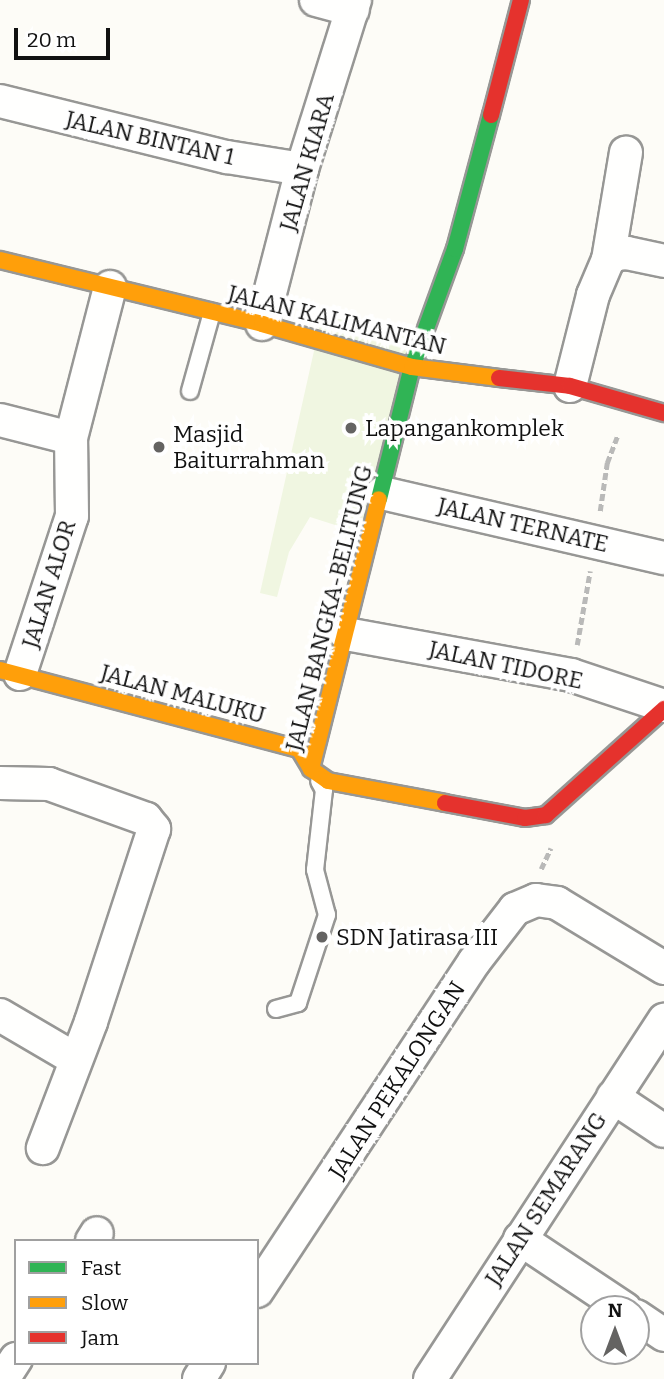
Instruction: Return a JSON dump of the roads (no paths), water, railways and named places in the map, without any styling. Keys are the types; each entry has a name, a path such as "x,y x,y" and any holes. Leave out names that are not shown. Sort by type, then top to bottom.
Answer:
{"street":[{"path":"316,0 354,5"},
{"name":"JALAN BANGKA-BELITUNG","path":"311,769 412,367 455,249 521,0"},
{"name":"JALAN KIARA","path":"262,324 302,169 354,5"},
{"name":"JALAN BINTAN 1","path":"0,102 227,157 302,169"},
{"path":"570,386 593,295 608,260 626,152"},
{"path":"608,260 616,254 627,253 664,261"},
{"name":"JALAN KALIMANTAN","path":"0,260 262,324 412,367 570,386 664,413"},
{"name":"JALAN ALOR","path":"10,672 72,516 71,438 110,287"},
{"path":"0,421 71,438"},
{"name":"JALAN TERNATE","path":"382,493 664,558"},
{"name":"JALAN TIDORE","path":"346,634 571,675 664,708"},
{"name":"JALAN MALUKU","path":"10,672 299,749 311,769 328,781 540,817 664,708"},
{"path":"0,783 49,784 146,819 153,826 153,835 113,959 43,1148"},
{"name":"JALAN PEKALONGAN","path":"259,1288 474,962 515,909 526,903 545,899 557,903 664,968"},
{"path":"0,1015 75,1059"},
{"name":"JALAN SEMARANG","path":"430,1379 664,1020"},
{"path":"613,1097 664,1131"},
{"path":"520,1239 604,1295"},
{"path":"4,1379 14,1362"}],"lane":[{"path":"190,391 212,312"},
{"name":"JALAN BANGKA-BELITUNG","path":"276,1009 298,1003 327,915 315,870 324,790 311,769"}],"place":[{"name":"Lapangankomplek","path":"351,428"},
{"name":"Masjid Baiturrahman","path":"159,447"},
{"name":"SDN Jatirasa III","path":"322,937"}]}
